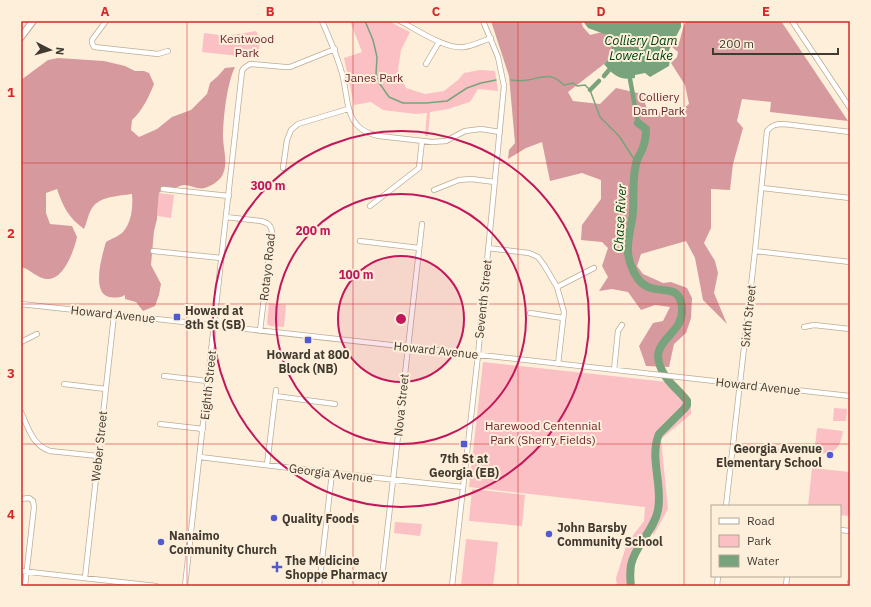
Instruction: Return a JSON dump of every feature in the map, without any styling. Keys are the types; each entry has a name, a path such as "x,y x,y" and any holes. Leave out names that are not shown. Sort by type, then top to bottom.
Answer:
{"highway":[{"path":"21,37 33,21"}],"street":[{"path":"106,21 92,40 92,45 98,48 158,54 168,51"},
{"path":"322,21 335,49 342,72 348,109 354,120 363,130 373,135 432,142 446,141 465,131 481,129 500,132"},
{"path":"400,21 439,42 455,48 464,47 491,38"},
{"name":"Seventh Street","path":"452,586 478,355 504,86 498,57 483,21"},
{"path":"792,21 850,108"},
{"path":"426,64 439,42"},
{"name":"Eighth Street","path":"186,586 242,71 247,65 250,64 285,68 290,67 335,49"},
{"path":"283,168 287,140 291,130 298,124 348,109"},
{"name":"Sixth Street","path":"726,505 741,384 768,131 771,126 776,124 784,124 850,132"},
{"path":"370,206 419,168 422,141"},
{"path":"434,190 459,180 471,179 495,182"},
{"path":"762,188 850,198"},
{"path":"163,189 229,196"},
{"name":"Rotayo Road","path":"226,217 266,222 271,227 272,232 260,331"},
{"name":"Nova Street","path":"381,586 422,224"},
{"path":"360,241 419,248"},
{"path":"488,248 529,253 538,257 544,264 557,287 564,312 558,364"},
{"path":"153,251 222,258"},
{"path":"755,251 850,262"},
{"path":"557,287 594,268"},
{"name":"Howard Avenue","path":"21,304 850,396"},
{"path":"530,314 563,318"},
{"name":"Weber Street","path":"85,578 114,315"},
{"path":"614,370 618,332 622,325"},
{"path":"804,327 814,325 850,329"},
{"path":"21,342 37,334"},
{"path":"164,376 208,381"},
{"path":"64,384 106,389"},
{"path":"267,465 276,390"},
{"path":"275,396 335,404"},
{"path":"21,412 36,443 43,448 50,451 98,456"},
{"path":"160,424 203,429"},
{"path":"733,447 776,451"},
{"name":"Georgia Avenue","path":"200,457 463,487"},
{"path":"319,586 332,473"},
{"path":"21,499 29,498 34,507 25,586"},
{"path":"21,571 156,586"}],"green space":[{"name":"Janes Park","path":"350,21 388,21 410,32 401,50 398,70 406,88 425,94 444,91 464,73 480,70 495,71 498,91 478,89 470,102 448,109 430,112 428,136 425,136 427,113 416,114 383,110 371,102 354,105 344,58 362,52"},
{"name":"Kentwood Park","path":"256,31 260,40 258,58 202,52 204,33 226,36"},
{"path":"159,193 174,195 171,218 157,216"},
{"path":"269,303 286,305 284,327 270,326 267,324"},
{"name":"Harewood Centennial Park (Sherry Fields)","path":"483,362 677,383 691,399 691,414 661,439 668,509 653,536 654,528 636,555 630,570 629,586 617,586 616,578 627,543 644,521 645,507 469,487"},
{"path":"834,408 847,409 846,421 833,421"},
{"path":"818,428 843,431 840,443 835,450 827,453 814,453"},
{"path":"812,468 850,472 850,516 841,515 841,505 808,505"},
{"path":"472,489 525,495 522,526 469,521"},
{"path":"395,522 422,524 420,536 394,533"},
{"path":"466,539 498,542 493,586 461,586"}],"shaded area":[{"name":"Colliery Dam Park","path":"491,21 581,21 583,27 590,35 602,32 607,35 611,45 612,55 604,64 568,92 573,101 600,104 616,88 642,94 648,112 678,113 689,104 685,85 671,63 677,57 678,52 672,47 679,43 684,25 687,21 781,21 848,121 770,112 771,102 742,99 737,121 743,128 733,164 730,190 711,189 711,228 704,243 715,261 718,273 714,293 727,324 703,300 695,258 686,241 641,254 637,266 643,274 663,283 671,282 687,288 692,298 691,318 686,333 674,344 669,367 646,366 639,346 653,323 663,321 670,307 655,305 641,310 628,292 612,289 599,291 608,277 602,266 608,248 602,242 581,240 582,225 601,199 601,180 582,173 550,181 542,142 526,148 508,159 509,150 515,143 509,76"},
{"path":"58,58 104,61 125,66 135,71 144,71 149,73 154,84 145,104 132,120 131,130 139,137 157,129 172,117 191,110 207,94 210,83 225,68 235,67 230,82 225,110 223,136 225,166 222,176 215,183 205,188 182,185 172,189 163,189 159,193 151,265 161,284 155,306 143,311 136,302 125,299 125,295 113,298 104,294 100,289 99,281 100,264 106,242 123,232 126,228 131,214 132,194 110,197 95,204 91,210 84,229 74,221 67,212 57,189 46,193 46,213 50,224 72,226 77,237 71,257 63,270 52,278 43,278 21,267 21,80 48,60"}],"water":[{"name":"Colliery Dam Lower Lake","path":"583,21 681,21 681,27 669,50 669,66 650,77 645,73 635,75 635,78 625,79 614,74 604,64 612,55 611,45 607,35 588,28"}],"waterway":[{"path":"365,21 373,40 377,57 376,74 380,84 389,97 403,103 447,101 467,88 496,80"},
{"path":"604,76 609,70"},
{"path":"511,80 524,81 547,76 555,78 564,85 573,83 577,86 585,85 590,90 600,117 619,136 636,162"},
{"name":"Chase River","path":"630,79 638,123"},
{"path":"590,90 599,81"},
{"name":"Chase River","path":"631,586 630,570 633,558 653,525 658,510 659,491 655,452 656,443 659,434 687,405 687,401 666,378 659,362 658,353 661,346 678,326 682,307 680,299 671,291 651,288 644,285 636,276 631,266 628,254 633,212 635,170 637,160 644,145 646,134 646,129 638,123"}],"place":[{"name":"Howard at 8th St (SB)","path":"177,317"},
{"name":"Howard at 800 Block (NB)","path":"308,340"},
{"name":"7th St at Georgia (EB)","path":"464,444"},
{"name":"Georgia Avenue Elementary School","path":"830,455"},
{"name":"Quality Foods","path":"274,518"},
{"name":"John Barsby Community School","path":"549,534"},
{"name":"Nanaimo Community Church","path":"161,542"},
{"name":"The Medicine Shoppe Pharmacy","path":"277,567"}]}
